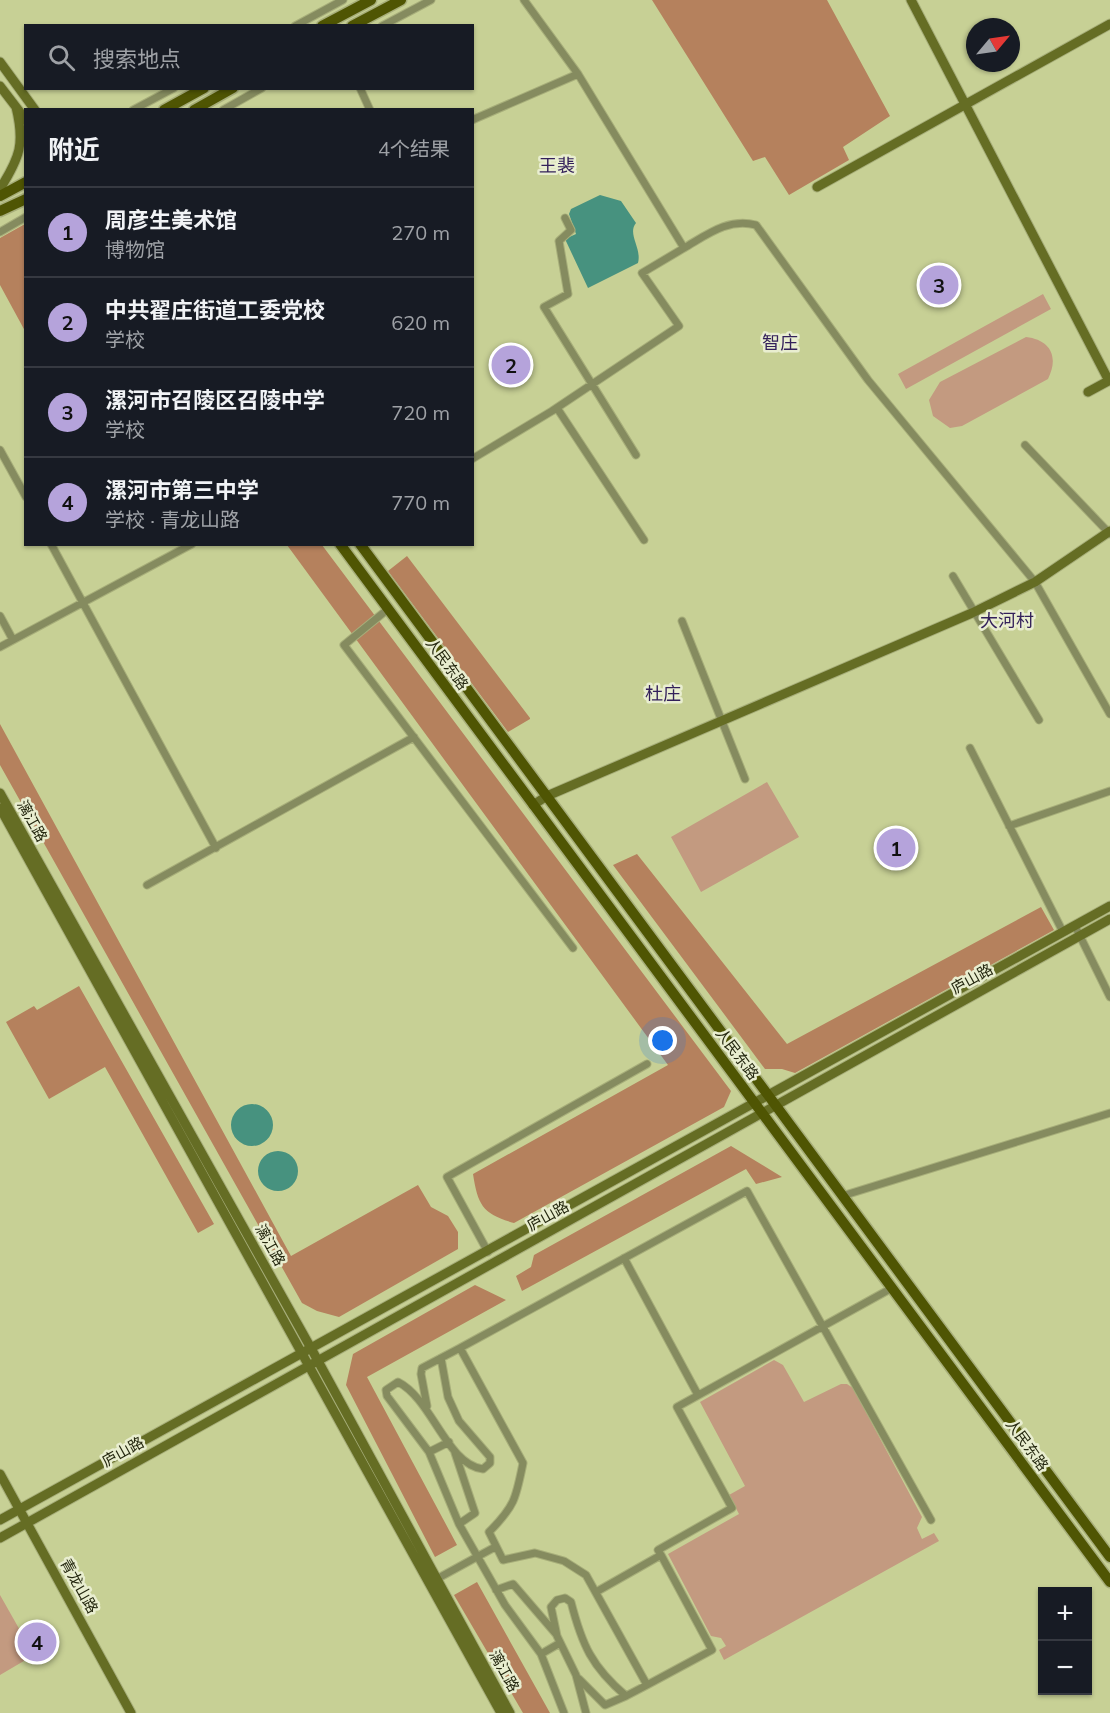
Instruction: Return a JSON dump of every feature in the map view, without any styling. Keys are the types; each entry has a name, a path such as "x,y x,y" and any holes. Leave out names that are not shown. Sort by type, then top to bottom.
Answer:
{"main road":[{"path":"326,24 370,0"},
{"path":"356,24 401,0"},
{"path":"168,108 200,90"},
{"path":"198,108 229,90"},
{"path":"0,196 24,183"},
{"path":"0,211 24,200"},
{"name":"人民东路","path":"341,546 1110,1582"},
{"name":"人民东路","path":"361,546 1110,1557"}],"street":[{"path":"299,24 343,0"},
{"path":"386,24 431,0"},
{"path":"524,0 578,74 684,248"},
{"path":"911,0 1109,381 1088,392"},
{"path":"817,187 1110,24"},
{"path":"0,62 35,108"},
{"path":"474,119 578,74"},
{"path":"0,86 24,117"},
{"path":"137,108 170,90"},
{"path":"227,108 258,90"},
{"path":"361,90 369,108"},
{"path":"0,189 16,162 22,144 16,107"},
{"path":"0,211 24,205"},
{"path":"0,232 24,218"},
{"path":"565,218 571,230 560,241 568,294 544,307 636,455"},
{"path":"474,458 557,408 679,326 642,273 723,226 740,221 756,225 868,380 1035,582 1110,714"},
{"path":"557,408 644,540"},
{"path":"533,805 547,796 974,612 1035,582 1110,532 1025,445"},
{"path":"0,450 24,493"},
{"path":"52,546 216,848"},
{"path":"0,646 188,546"},
{"path":"953,576 1039,720"},
{"path":"388,609 344,645 573,948"},
{"path":"0,616 13,640"},
{"path":"682,621 724,721 745,779"},
{"path":"147,885 414,737"},
{"path":"970,748 1063,932"},
{"path":"1009,826 1110,790"},
{"name":"漓江路","path":"0,794 5,817"},
{"name":"漓江路","path":"0,808 307,1352 501,1713"},
{"name":"庐山路","path":"0,1520 1110,906"},
{"name":"庐山路","path":"0,1538 1110,919"},
{"path":"1075,926 1110,997"},
{"path":"494,1263 447,1177 647,1064"},
{"path":"842,1196 1110,1113"},
{"path":"429,1412 423,1390 422,1368 747,1191 932,1520"},
{"path":"624,1258 699,1395"},
{"path":"576,1675 592,1695 609,1706 712,1650 658,1550 732,1508 677,1407 892,1288"},
{"path":"460,1348 523,1463 516,1497 509,1512 489,1532 495,1547 503,1560 535,1553 564,1561 586,1575 647,1685"},
{"path":"441,1358 448,1397 459,1421 490,1457 490,1463 483,1469 472,1466 454,1450"},
{"path":"459,1524 474,1513 454,1450 415,1394 398,1382 386,1390 387,1396 429,1452 459,1524 477,1557 496,1590 541,1654 564,1713"},
{"path":"415,1394 423,1390"},
{"path":"429,1452 449,1442"},
{"path":"462,1471 472,1466"},
{"name":"青龙山路","path":"0,1474 131,1713"},
{"path":"432,1581 495,1547"},
{"path":"596,1592 661,1555"},
{"name":"漓江路","path":"432,1581 510,1713"},
{"path":"496,1590 513,1584 542,1616 559,1640 576,1675 586,1713"},
{"path":"542,1616 552,1610 557,1600 565,1598 571,1602 585,1648 595,1667 626,1696"},
{"path":"552,1610 559,1640"},
{"path":"541,1654 559,1640"},
{"path":"583,1699 592,1695"}],"shaded area":[{"path":"652,0 827,0 890,116 843,147 849,160 789,195 765,157 753,161"},
{"path":"24,225 24,329 0,285 0,238"},
{"path":"1043,294 1051,309 906,389 898,374"},
{"path":"1026,337 1042,342 1050,351 1053,364 1048,379 962,426 950,428 933,416 929,400 940,382"},
{"path":"288,546 323,546 731,1091 724,1107 514,1223 495,1216 484,1207 477,1194 473,1174 668,1065"},
{"path":"407,556 530,719 508,732 388,571"},
{"path":"0,724 291,1256 418,1185 431,1207 448,1216 458,1232 458,1249 339,1317 317,1311 302,1303 0,765"},
{"path":"767,782 799,837 701,892 671,837"},
{"path":"637,854 787,1044 1041,907 1054,930 795,1073 782,1069 765,1069 613,865"},
{"path":"79,986 214,1224 198,1233 105,1067 49,1099 6,1022 34,1006 37,1010"},
{"path":"731,1146 782,1177 756,1184 746,1169 522,1291 516,1276 531,1267 534,1255"},
{"path":"475,1285 506,1300 367,1377 457,1545 435,1557 346,1385 353,1354"},
{"path":"774,1360 783,1365 804,1402 841,1384 847,1384 853,1388 922,1517 917,1528 922,1539 934,1533 939,1541 724,1660 719,1650 726,1646 721,1638 711,1636 668,1554 739,1514 729,1495 745,1486 700,1402"},
{"path":"477,1582 550,1713 523,1713 454,1595"},
{"path":"0,1595 34,1655 0,1675"}],"water":[{"path":"600,195 621,201 636,223 633,232 639,257 638,263 588,288 565,239 576,234 569,214 571,209"},
{"path":"252,1104 267,1110 273,1125 267,1140 252,1146 237,1140 231,1125 237,1110"},
{"path":"278,1151 286,1152 292,1157 297,1163 297,1179 292,1185 286,1190 278,1191 270,1190 264,1185 259,1179 258,1171 259,1163 264,1157 270,1152"}],"place":[{"name":"漯河市召陵区召陵中学","path":"939,285"},
{"name":"中共翟庄街道工委党校","path":"511,365"},
{"name":"周彦生美术馆","path":"896,848"},
{"name":"漯河市第三中学","path":"37,1642"}],"district":[{"name":"王裴","path":"557,166"},
{"name":"智庄","path":"780,343"},
{"name":"大河村","path":"1007,621"},
{"name":"杜庄","path":"663,694"}]}
